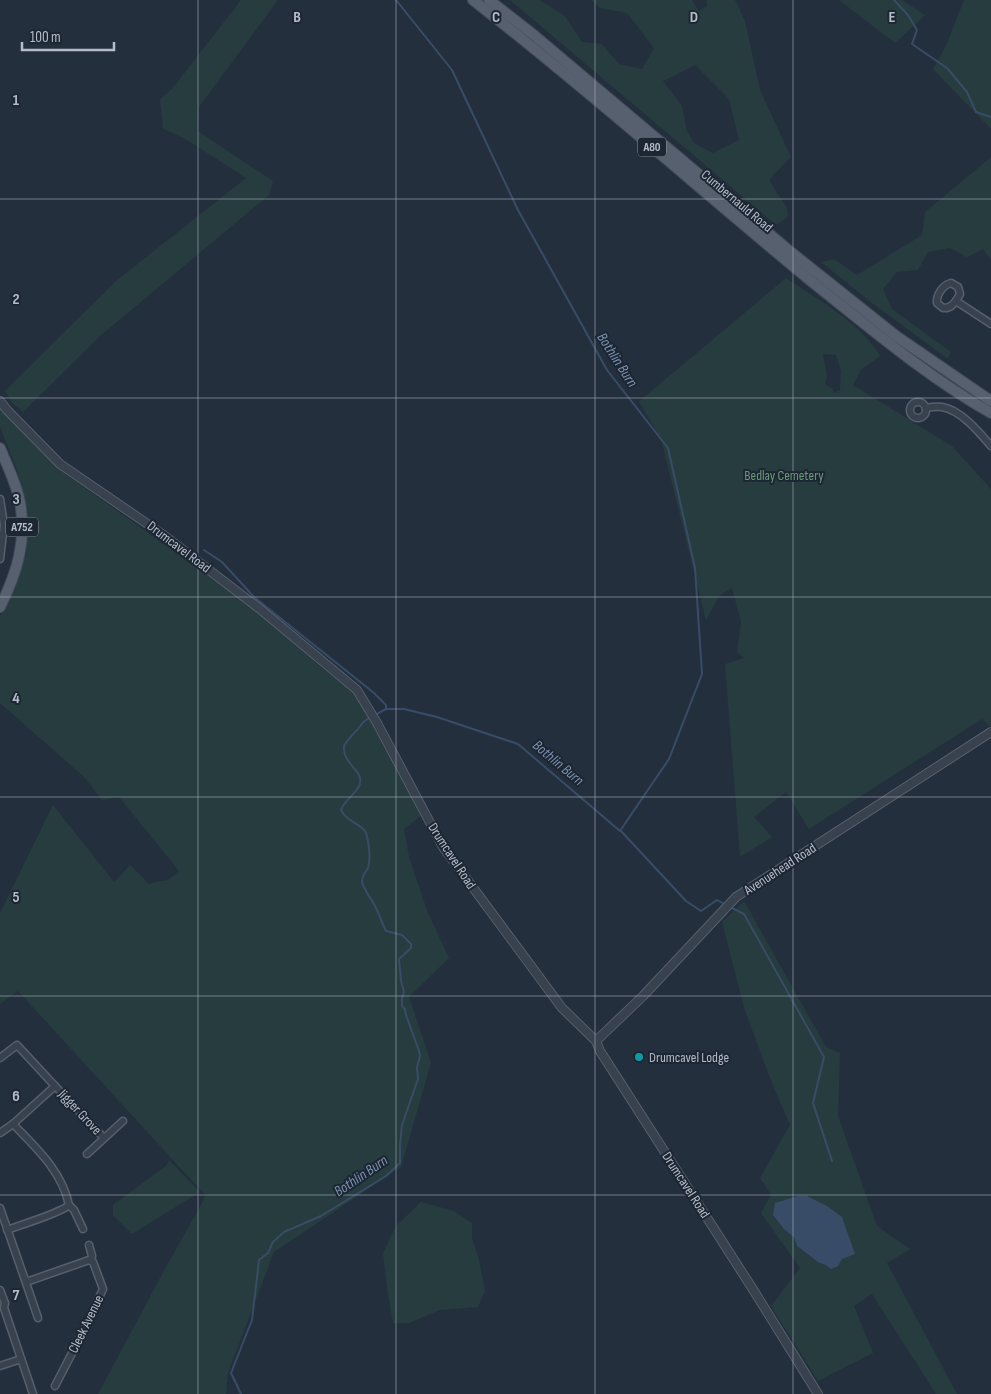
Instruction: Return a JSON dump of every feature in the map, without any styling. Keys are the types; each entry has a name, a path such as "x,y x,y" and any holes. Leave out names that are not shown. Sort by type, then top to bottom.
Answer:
{"main road":[{"name":"Cumbernauld Road","path":"473,0 527,42 784,259 991,402"},
{"name":"Cumbernauld Road","path":"489,0 542,42 792,253 906,357 970,401 991,413"},
{"name":"A752","path":"0,448 20,502 22,539 18,562 11,584 0,606"}],"street":[{"path":"956,300 991,324"},
{"name":"Drumcavel Road","path":"0,401 60,464 156,529 260,609 357,690 377,723 443,847 562,1008 596,1040 600,1051 818,1394"},
{"path":"926,408 939,406 955,412 969,422 991,446"},
{"path":"0,499 4,525 0,559"},
{"name":"Avenuehead Road","path":"596,1040 643,996 736,897 991,732"},
{"path":"0,1058 17,1044 55,1086 13,1124 0,1133"},
{"name":"Jigger Grove","path":"55,1086 104,1138"},
{"name":"Jigger Grove","path":"87,1154 123,1121"},
{"path":"13,1124 45,1157 54,1170 63,1187 69,1205 74,1210 83,1229"},
{"path":"7,1230 68,1208 69,1205"},
{"path":"0,1208 38,1318"},
{"name":"Cleek Avenue","path":"55,1386 87,1324 102,1289 91,1261 92,1256 89,1245"},
{"path":"25,1280 29,1281 89,1260 91,1261"},
{"path":"0,1290 5,1303 4,1308 33,1394"},
{"path":"0,1366 21,1359"}],"green space":[{"path":"241,0 278,0 199,107 198,131 273,181 269,195 100,336 23,412 12,403 5,391 116,281 246,178 184,138 163,129 160,99 172,89"},
{"path":"510,0 539,0 564,15 582,42 602,44 619,64 642,69 654,48 627,13 600,8 591,0 692,0 699,11 707,6 706,0 735,0 745,21 760,90 791,157 769,180 787,208 788,217 776,225","holes":["695,65 729,99 739,140 713,153 694,143 687,131 682,106 663,81"]},
{"path":"839,0 902,0 925,15 895,43"},
{"path":"964,0 991,0 991,129 933,69 946,46"},
{"path":"991,157 991,260 983,249 967,257 950,248 928,252 918,270 897,272 883,289 892,309 951,352 948,359 872,303 821,262 834,259 857,275 922,235 925,212"},
{"name":"Bedlay Cemetery","path":"786,278 838,312 862,333 880,356 861,370 853,385 952,446 991,489 991,727 982,719 809,829 786,792 754,817 772,837 740,857 725,664 744,658 737,652 741,622 732,588 719,596 706,620 661,439 639,402","holes":["823,354 836,355 841,371 840,390 834,393 832,388 825,384 827,376"]},
{"path":"0,405 3,413 60,470 256,610 323,669 354,693 378,731 422,815 404,829 409,857 428,913 449,958 409,997 431,1063 401,1167 274,1252 228,1373 226,1394 98,1394 205,1195 18,991 0,1004 0,913 53,805 114,882 130,865 149,884 168,880 179,871 119,797 102,800 84,777 0,703 0,616 26,556 28,510 17,470 0,427"},
{"path":"744,901 826,1047 840,1053 838,1116 877,1226 910,1249 887,1263 957,1394 936,1394 872,1294 854,1306 873,1353 818,1381 771,1306 800,1268 761,1213 771,1195 760,1178 790,1125 744,1008 722,922"},
{"path":"169,1160 200,1192 132,1234 113,1215 113,1205 167,1165"},
{"path":"421,1202 454,1211 472,1223 472,1238 479,1260 485,1291 478,1307 440,1310 409,1323 393,1323 383,1253 396,1226"}],"water":[{"path":"798,1196 807,1196 827,1206 842,1217 855,1254 842,1259 838,1266 831,1269 797,1246 794,1237 784,1229 773,1215 775,1203"}],"waterway":[{"name":"Bothlin Burn","path":"375,715 386,709 404,709 437,717 518,744 620,831 669,759 702,674 695,568 668,448 607,370 518,210 452,70 396,0"},
{"name":"Bothlin Burn","path":"894,0 908,15 917,30 912,44 947,68 967,92 976,112 991,117"},
{"path":"204,550 222,562 254,597 374,693 386,705 386,708"},
{"name":"Bothlin Burn","path":"241,1394 231,1373 252,1320 259,1260 268,1253 273,1242 284,1232 321,1216 386,1176 400,1163 402,1125 418,1079 417,1067 420,1056 405,1009 402,1006 404,992 399,959 411,948 411,944 402,935 386,931 362,882 369,860 369,846 366,833 361,827 347,818 341,810 360,783 359,775 345,756 344,746 363,723 371,717"},
{"path":"621,831 686,901 701,911 717,900 726,905"},
{"path":"730,907 744,914 824,1057 813,1103 832,1161"}],"place":[{"name":"Drumcavel Lodge","path":"639,1057"}]}
